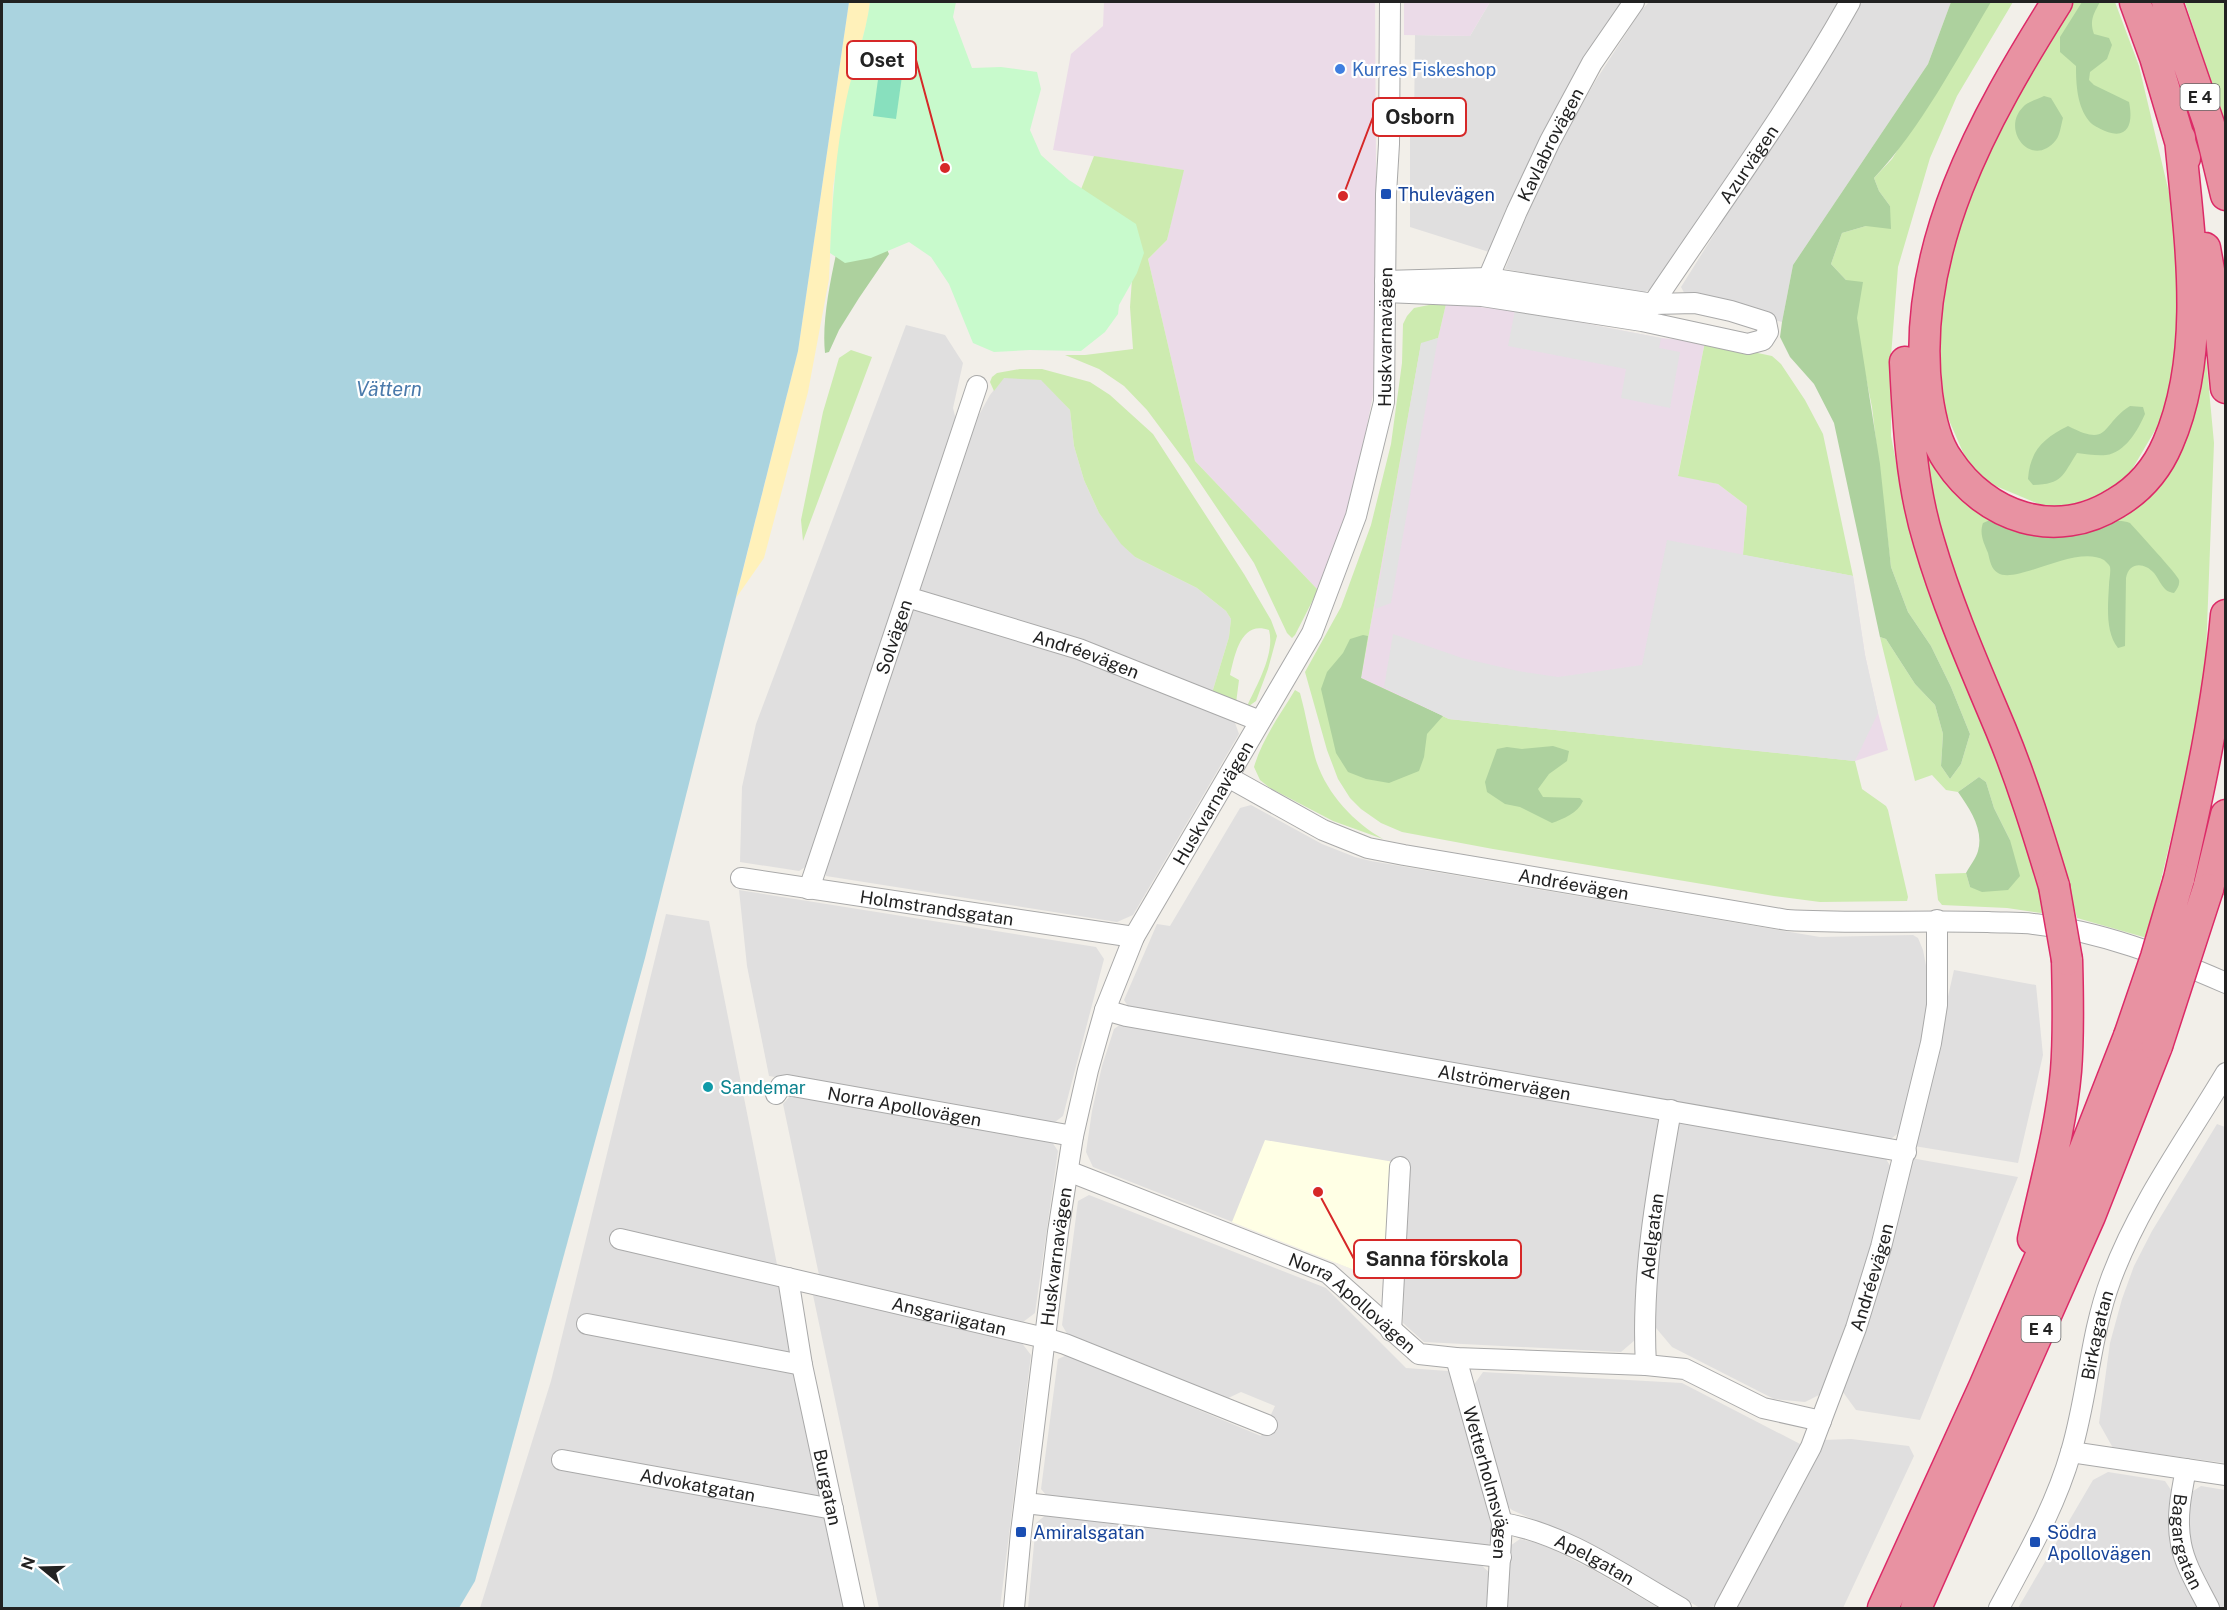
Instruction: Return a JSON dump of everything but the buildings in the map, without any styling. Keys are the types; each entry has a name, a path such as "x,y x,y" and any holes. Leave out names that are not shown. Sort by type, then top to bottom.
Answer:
{"highway":[{"path":"1984,1387 2029,1254 2056,1137 2066,1073 2069,1015 2067,960 2054,886 2032,812 1970,658 1928,541 1914,474 1907,418 1905,361 1911,296 1920,250 1937,190 1956,142 1987,81 2032,2"},
{"path":"2056,2 2015,69 1969,158 1951,203 1930,286 1924,361 1927,395 1934,430 1947,459 1966,484 1991,505 2020,518 2046,522 2075,521 2103,512 2128,496 2152,473 2168,444 2181,407 2188,365 2192,317 2191,254 2180,138"},
{"name":"E 4","path":"2135,2 2156,57 2180,138 2204,239 2221,336 2226,388"},
{"name":"E 4","path":"2167,2 2209,124 2226,195"},
{"name":"E 4","path":"1883,1608 1984,1387 2064,1203 2129,1036 2179,879 2204,771 2222,661 2226,615"},
{"name":"E 4","path":"1916,1608 2090,1216 2157,1047 2208,889 2226,815"}],"street":[{"name":"Huskvarnavägen","path":"1014,1608 1045,1338 1073,1136 1105,1010 1134,937 1312,633 1356,516 1384,402 1390,2"},
{"name":"Kavlabrovägen","path":"1485,287 1550,141 1592,63 1634,2"},
{"name":"Azurvägen","path":"1641,321 1747,166 1829,39 1850,2"},
{"path":"1385,286 1485,287 1653,303 1695,303 1731,310 1766,322 1768,332 1763,340 1748,344 1485,287"},
{"name":"Solvägen","path":"809,889 977,386"},
{"name":"Andréevägen","path":"907,597 1079,649 1260,721"},
{"name":"Andréevägen","path":"1228,777 1323,831 1368,848 1786,920 1821,922 1937,920 2033,924 2089,934 2131,945 2226,983"},
{"name":"Holmstrandsgatan","path":"741,878 1134,937"},
{"name":"Andréevägen","path":"1725,1608 1811,1447 1856,1328 1881,1247 1931,1043 1937,1005 1937,920"},
{"name":"Alströmervägen","path":"1105,1010 1126,1016 1906,1152"},
{"name":"Birkagatan","path":"1999,1608 2040,1533 2072,1452 2093,1339 2110,1281 2140,1217 2226,1073"},
{"name":"Norra Apollovägen","path":"776,1094 781,1086 787,1085 1073,1136"},
{"name":"Adelgatan","path":"1646,1365 1644,1328 1654,1207 1671,1110"},
{"path":"1391,1331 1400,1167"},
{"name":"Norra Apollovägen","path":"1068,1171 1328,1273 1419,1354 1456,1358 1646,1365 1684,1369 1763,1408 1821,1421"},
{"name":"Ansgariigatan","path":"620,1239 1045,1338 1267,1425"},
{"name":"Burgatan","path":"788,1278 802,1365 854,1608"},
{"path":"587,1324 802,1365"},
{"name":"Wetterholmsvägen","path":"1456,1358 1503,1523 1497,1608"},
{"path":"2072,1452 2226,1475"},
{"name":"Advokatgatan","path":"562,1460 833,1509"},
{"name":"Bagargatan","path":"2186,1469 2179,1517 2181,1545 2188,1566 2209,1608"},
{"path":"1025,1503 1501,1557"},
{"name":"Apelgatan","path":"1503,1523 1528,1527 1589,1556 1681,1608"}],"shaded area":[{"path":"1104,2 1375,2 1377,330 1373,395 1357,477 1345,522 1318,590 1195,461 1148,259 1167,240 1183,170 1053,150 1071,54 1103,26"},
{"path":"1404,2 1490,2 1470,36 1404,35"},
{"path":"1490,2 1624,2 1534,153 1489,252 1410,227 1410,127 1414,126 1415,35 1470,36"},
{"path":"1649,2 1843,2 1659,285 1641,294 1505,269 1532,202 1560,143 1596,80 1640,12"},
{"path":"1860,2 1951,2 1928,64 1793,265 1782,322 1688,300 1681,287"},
{"path":"1446,304 1515,310 1661,338 1705,342 1678,475 1718,484 1747,506 1743,555 1853,576 1865,655 1888,750 1855,761 1449,719 1361,678 1421,343 1438,338"},
{"path":"1515,310 1661,338 1659,348 1680,352 1670,408 1621,398 1626,369 1508,346"},
{"path":"906,325 945,335 963,363 953,408 957,424 807,866 799,871 740,862 742,787 756,724"},
{"path":"1438,338 1391,603 1375,609 1421,343"},
{"path":"1004,377 1042,380 1070,410 1074,446 1084,480 1099,513 1121,543 1135,557 1197,588 1226,611 1231,619 1229,637 1212,693 921,595 917,586 970,431 990,395"},
{"path":"1667,540 1853,576 1865,655 1878,713 1855,761 1449,719 1384,687 1393,634 1462,658 1518,671 1558,677 1642,665"},
{"path":"918,609 1082,658 1234,720 1239,734 1133,915 1117,922 826,876 823,865 909,614 912,610"},
{"path":"1251,805 1322,844 1371,861 1820,937 1913,935 1918,938 1923,950 1927,971 1927,1015 1900,1132 1888,1141 1131,1011 1124,1000 1157,924 1170,926 1240,808"},
{"path":"739,890 1096,947 1104,959 1063,1116 1051,1125 769,1076 747,966"},
{"path":"666,914 709,921 845,1608 480,1608 551,1381"},
{"path":"1954,970 2036,985 2043,1055 2018,1163 1914,1146"},
{"path":"1121,1024 1654,1115 1662,1124 1647,1207 1635,1340 1621,1352 1424,1342 1403,1323 1406,1165 1372,1277 1093,1167 1086,1152 1092,1111 1102,1066 1114,1029"},
{"path":"792,1094 1050,1139 1058,1151 1035,1313 1023,1322 819,1275 783,1104"},
{"path":"1677,1119 1883,1154 1892,1169 1860,1285 1830,1369 1819,1395 1805,1402 1774,1399 1672,1347 1651,1322 1661,1208"},
{"path":"2217,1124 2225,1127 2225,1463 2113,1448 2099,1423 2110,1343 2122,1299 2134,1266 2152,1231"},
{"path":"1265,1140 1394,1162 1389,1268 1372,1277 1232,1222"},
{"path":"1911,1158 2018,1177 1920,1420 1856,1410 1840,1388"},
{"path":"1089,1195 1326,1288 1406,1368 1448,1371 1455,1376 1494,1538 1485,1549 1051,1501 1041,1489 1058,1359 1067,1355 1261,1436 1275,1406 1241,1392 1222,1401 1069,1337 1062,1325 1078,1201"},
{"path":"813,1295 1021,1342 1031,1355 1000,1608 879,1608"},
{"path":"1483,1372 1682,1383 1802,1445 1717,1606 1700,1608 1595,1547 1512,1510 1505,1504 1473,1386"},
{"path":"1851,1439 1909,1446 1914,1456 1843,1608 1734,1608 1823,1440"},
{"path":"2108,1472 2165,1481 2173,1493 2180,1570 2198,1608 2018,1608 2093,1480"},
{"path":"2201,1486 2225,1490 2225,1608 2220,1608 2199,1569 2187,1531 2190,1493"},
{"path":"1047,1514 1479,1563 1491,1574 1488,1608 1028,1608 1036,1523"},
{"path":"1520,1539 1554,1550 1659,1608 1504,1608 1510,1546"}],"green space":[{"path":"870,2 956,2 953,17 972,68 1001,67 1037,72 1041,89 1030,130 1041,155 1069,180 1136,224 1144,253 1137,273 1119,305 1118,314 1105,332 1081,351 994,352 973,343 949,284 931,257 909,242 871,258 845,263 830,253 835,176 843,120"},
{"path":"1951,2 1991,2 1923,116 1874,178 1879,191 1890,206 1891,229 1866,226 1842,233 1831,264 1846,280 1863,282 1857,318 1880,464 1891,567 1908,612 1931,646 1970,734 1961,764 1950,779 1941,766 1943,734 1935,705 1915,684 1886,639 1880,637 1834,423 1814,384 1790,357 1780,337 1793,265 1928,64"},
{"path":"1990,2 2013,2 1957,96 1930,158 1898,267 1891,356 1891,436 1905,508 1928,584 2009,785 2048,914 2007,908 1942,905 1938,900 1935,874 1966,873 1970,887 2010,840 1994,808 1986,782 1979,777 1958,792 1946,790 1932,775 1915,781 1880,637 1886,639 1915,684 1935,705 1943,734 1941,766 1950,779 1961,764 1970,734 1931,646 1908,612 1891,567 1872,407 1846,280 1831,264 1842,233 1866,226 1890,206 1879,191 1874,178 1892,159"},
{"path":"2070,2 2115,2 2139,66 2170,197 2178,285 2177,359 2164,415 2127,478 2103,494 2061,508 2046,507 1991,484 1969,466 1945,411 1938,342 1951,254 1975,177 2012,98"},
{"path":"2082,2 2100,2 2093,17 2094,34 2109,38 2112,45 2107,59 2090,72 2089,80 2094,85 2129,102 2130,122 2125,131 2120,133 2105,131 2089,121 2080,102 2076,66 2060,52 2060,37"},
{"path":"2185,2 2225,2 2225,127 2223,118"},
{"path":"880,65 903,69 896,119 873,116"},
{"path":"2044,96 2051,98 2063,118 2056,140 2047,148 2037,151 2029,149 2022,143 2015,126 2017,116 2023,107"},
{"path":"1094,156 1184,170 1167,240 1148,259 1195,461 1318,590 1292,638 1287,633 1254,563 1188,465 1147,410 1124,386 1099,369 1065,355 1133,349 1130,307 1133,265 1078,197"},
{"path":"1947,199 1923,418 2029,527 2160,473 2201,304 2214,443 2206,654 2194,742 2147,938 2077,918 2051,820 1947,560 1924,471 1915,411"},
{"path":"842,227 883,240 889,254 839,330 829,352 825,353 827,307"},
{"path":"1446,304 1438,338 1421,344 1361,678 1449,719 1855,761 1862,789 1886,806 1888,810 1907,901 1820,902 1493,849 1402,832 1381,823 1350,798 1338,779 1327,750 1305,672 1341,607 1371,525 1391,444 1402,363 1403,324 1414,308"},
{"path":"1705,342 1772,356 1781,364 1805,400 1823,434 1853,576 1743,555 1747,506 1718,484 1678,476"},
{"path":"851,350 872,357 803,541 801,520 823,412 839,358"},
{"path":"1020,369 1042,369 1090,382 1110,395 1153,434 1244,574 1271,620 1277,636 1256,701 1249,706 1268,658 1269,630 1259,628 1252,630 1246,634 1237,649 1230,675 1239,680 1236,703 1212,693 1229,637 1231,619 1226,611 1197,588 1135,557 1121,544 1099,513 1084,480 1074,446 1070,410 1041,380 1004,378 994,391 990,382 992,377 997,373"},
{"path":"2130,406 2143,407 2145,414 2135,433 2119,450 2106,455 2077,453 2061,477 2050,483 2033,485 2028,479 2035,453 2045,440 2068,426 2092,435 2099,434"},
{"path":"1990,520 2025,533 2052,538 2070,535 2105,523 2122,521 2130,523 2177,576 2179,585 2174,593 2169,592 2150,569 2137,565 2130,569 2126,578 2125,646 2118,648 2109,626 2110,566 2104,560 2092,556 2078,557 2018,574 1998,573 1991,564 1982,535 1983,523"},
{"path":"1363,635 1368,636 1361,678 1443,716 1427,734 1424,757 1419,771 1389,783 1366,779 1348,772 1336,753 1321,689 1327,672 1343,653 1350,639"},
{"path":"1295,690 1300,693 1315,757 1333,794 1361,824 1383,839 1333,821 1270,788 1260,780 1254,767 1257,757"},
{"path":"1553,746 1569,751 1567,761 1549,774 1538,789 1543,797 1580,798 1583,801 1574,812 1552,823 1520,807 1505,804 1487,792 1485,782 1497,749"},
{"path":"1979,777 1986,782 1994,808 2010,840 2020,876 2008,890 1982,892 1970,887 1966,873 1977,854 1979,835 1971,813 1958,792"}],"sand":[{"path":"849,2 870,2 847,100 833,187 829,279 808,392 764,558 736,598 798,351"}],"water":[{"name":"Vättern","path":"2,2 849,2 798,351 645,958 475,1581 459,1608 2,1608"}],"place":[{"name":"Kurres Fiskeshop","path":"1340,69"},
{"name":"Oset","path":"945,168"},
{"name":"Thulevägen","path":"1386,194"},
{"name":"Osborn","path":"1343,196"},
{"name":"Sandemar","path":"708,1087"},
{"name":"Sanna förskola","path":"1318,1192"},
{"name":"Amiralsgatan","path":"1021,1532"},
{"name":"Södra Apollovägen","path":"2035,1542"}]}
